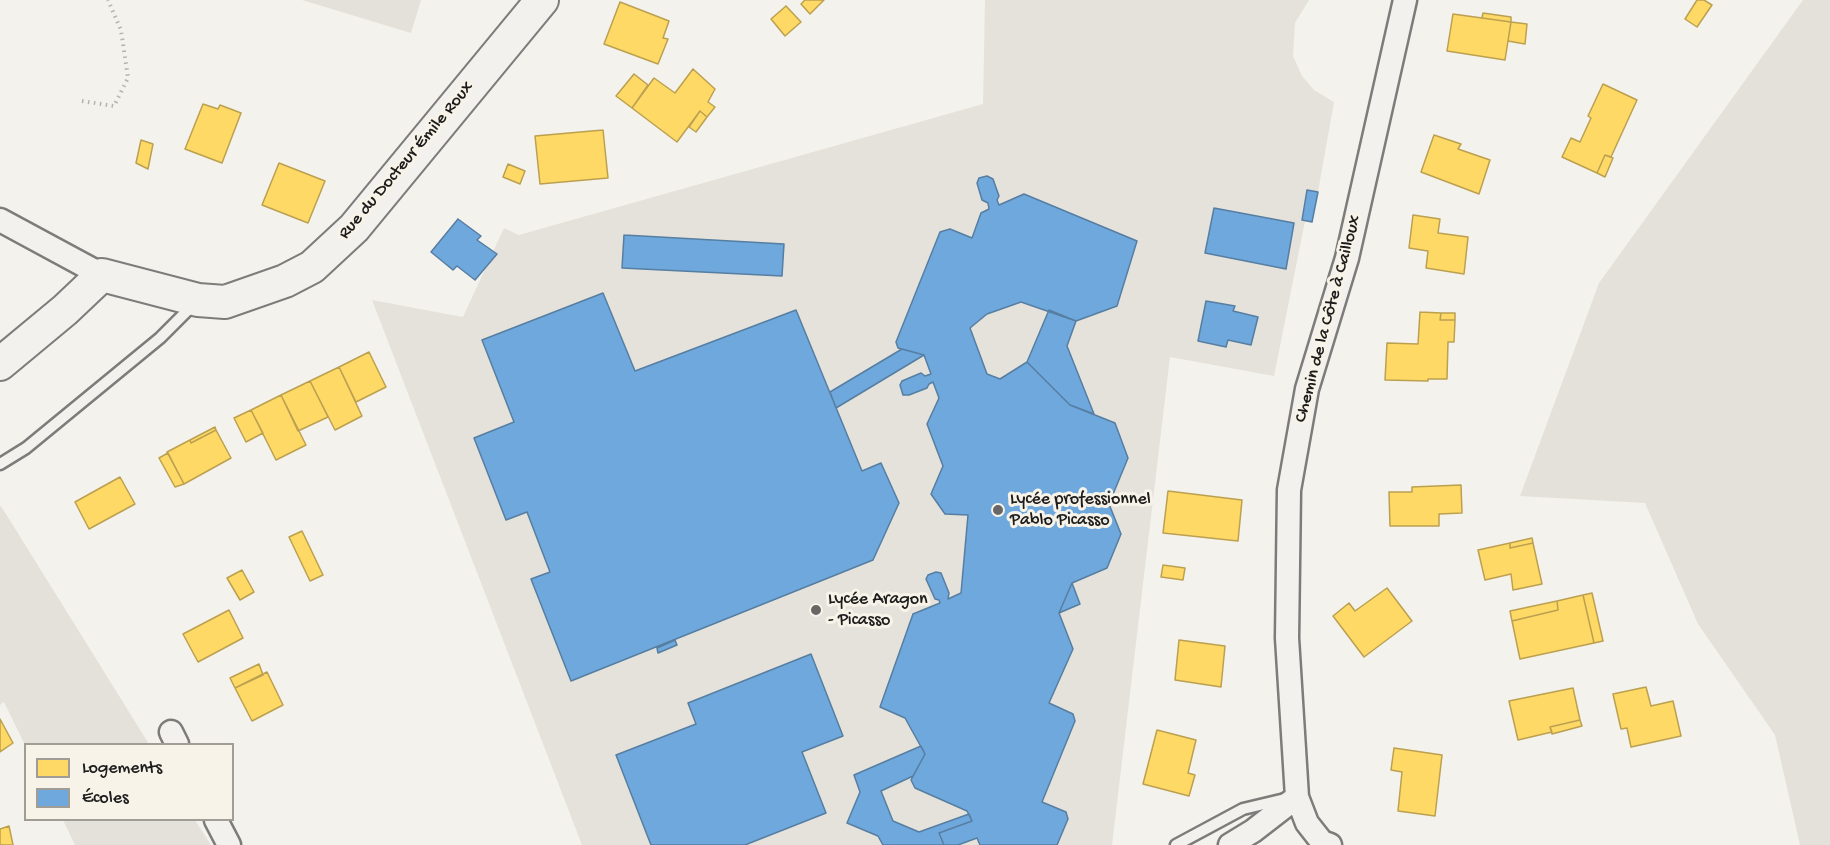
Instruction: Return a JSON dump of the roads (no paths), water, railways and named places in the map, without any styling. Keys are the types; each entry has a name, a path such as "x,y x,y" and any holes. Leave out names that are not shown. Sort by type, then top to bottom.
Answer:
{"street":[{"name":"Rue du Docteur Émile Roux","path":"102,275 198,300 225,302 285,281 312,267 354,228 542,0"},
{"name":"Chemin de la Côte à Cailloux","path":"1330,845 1322,842 1307,823 1297,797 1287,638 1289,490 1307,389 1347,258 1405,0"},
{"path":"0,220 102,275 65,310 0,364"},
{"path":"1230,845 1253,831 1297,797"},
{"path":"217,821 229,845"}],"lane":[{"path":"0,464 26,448 151,345 198,300"},
{"path":"1176,845 1243,809 1297,797"}],"place":[{"name":"Lycée professionnel Pablo Picasso","path":"998,510"},
{"name":"Lycée Aragon - Picasso","path":"816,610"}]}
